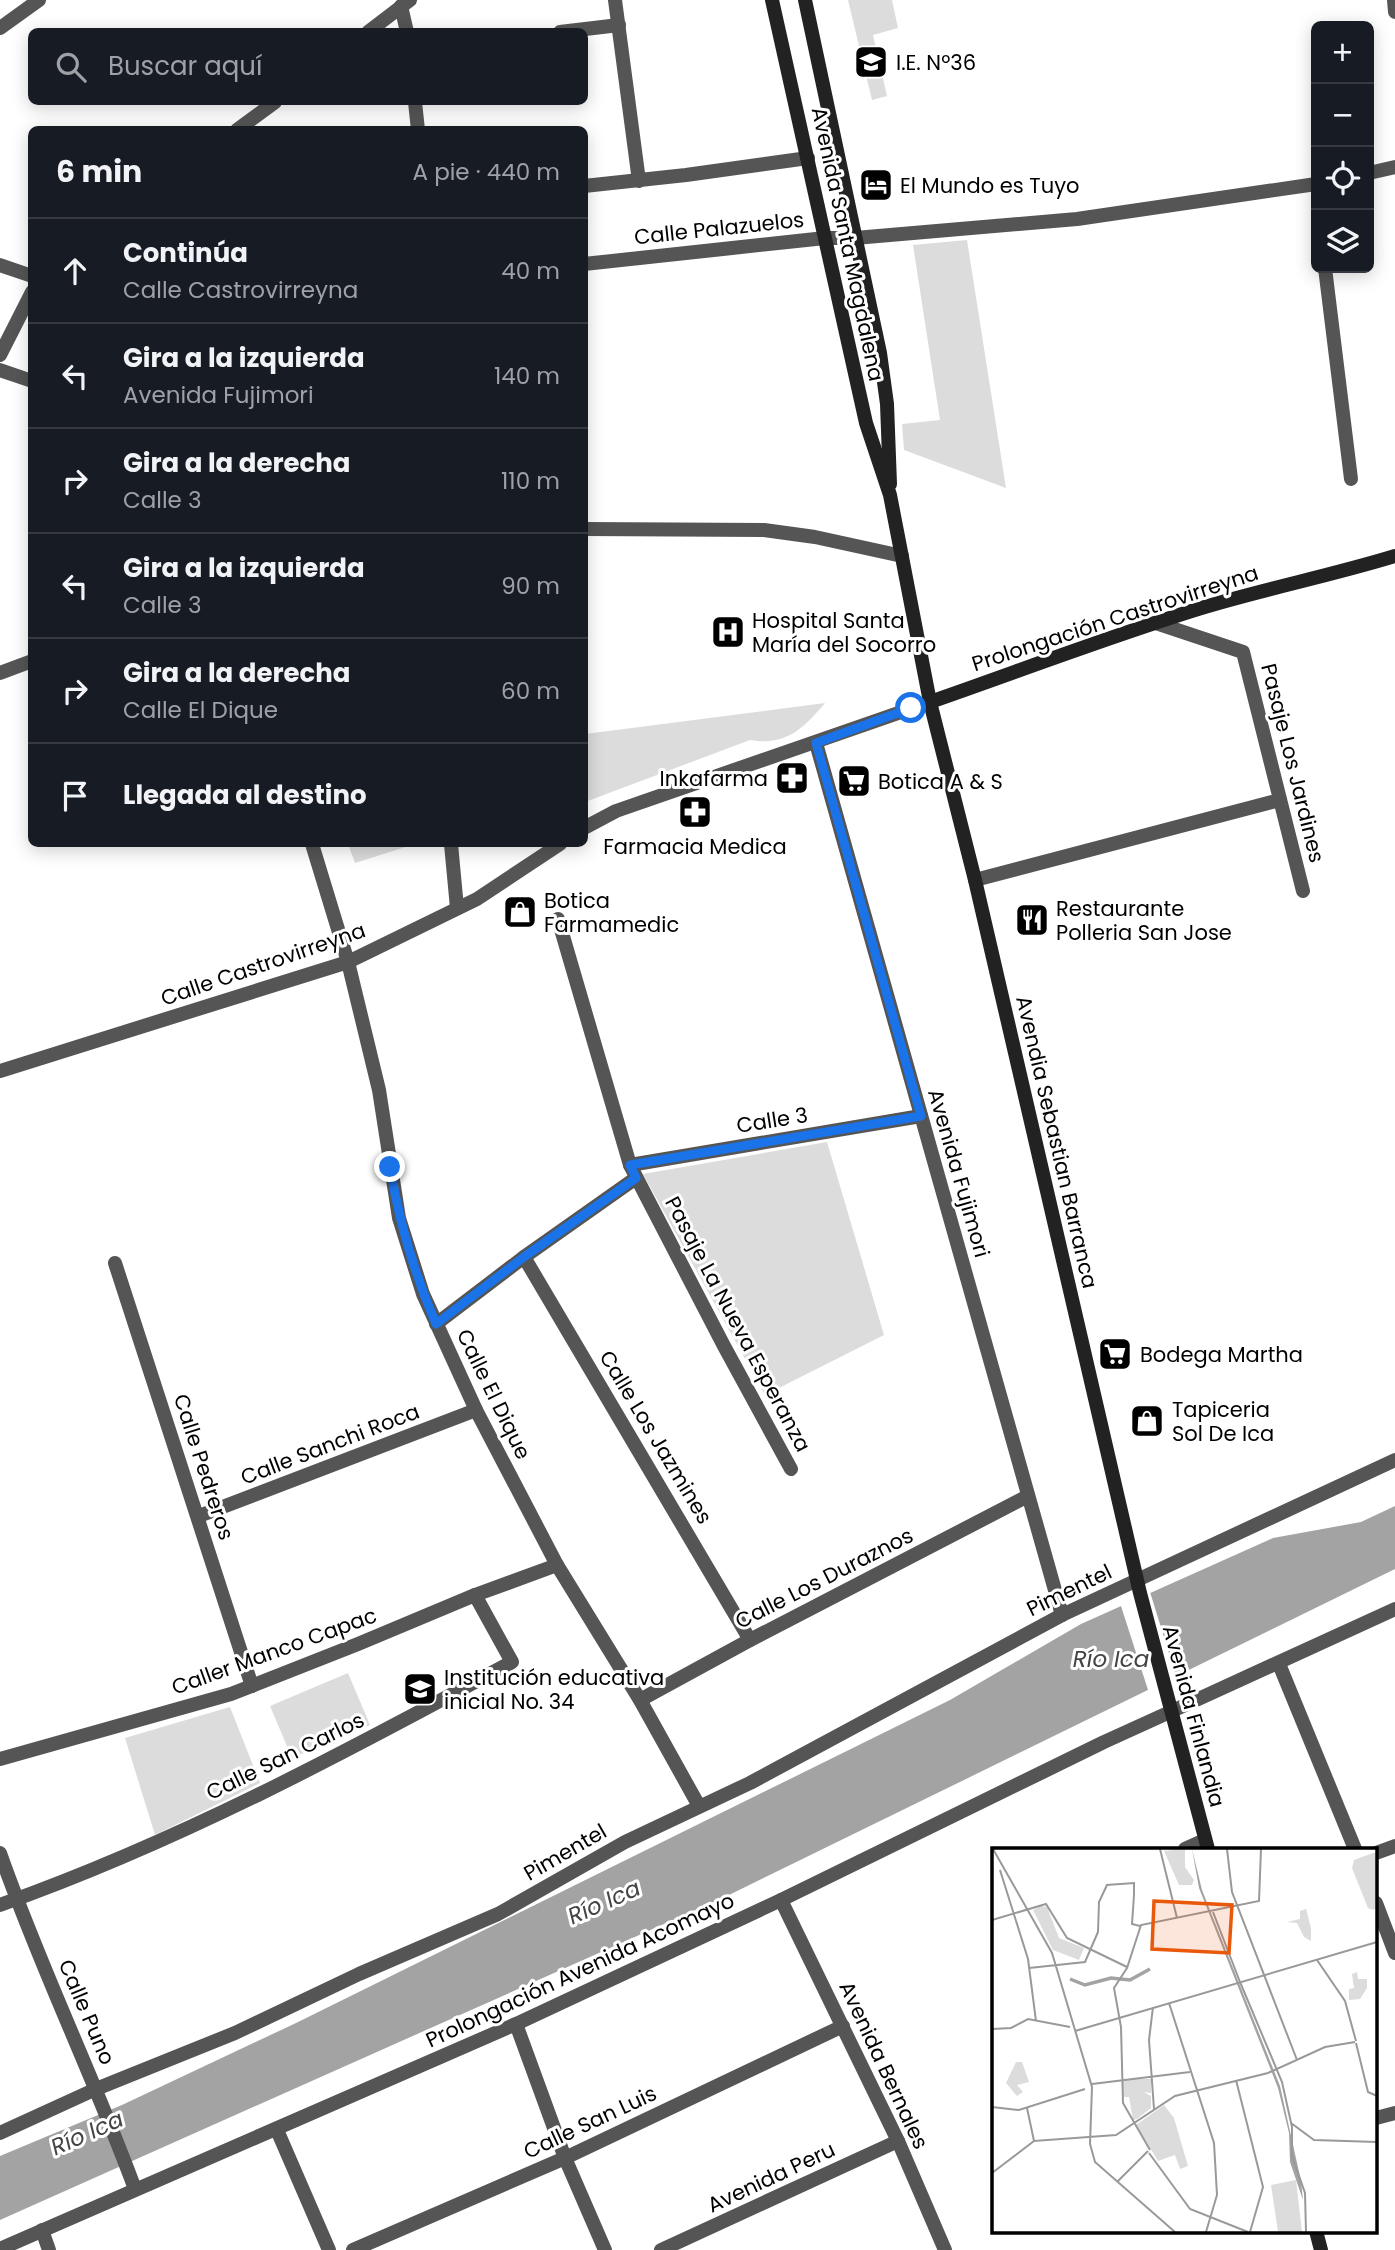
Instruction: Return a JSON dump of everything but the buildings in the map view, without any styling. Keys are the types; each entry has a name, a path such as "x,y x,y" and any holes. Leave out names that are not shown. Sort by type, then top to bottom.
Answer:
{"main road":[{"name":"Avenida Santa Magdalena","path":"772,0 866,423 890,495 930,702"},
{"name":"Avenida Santa Magdalena","path":"805,0 880,354 887,404 890,495"},
{"name":"Prolongación Castrovirreyna","path":"930,702 1156,623 1259,591 1336,574 1395,556"},
{"name":"Avendia Sebastian Barranca","path":"930,702 975,880 1139,1586"},
{"name":"Avenida Finlandia","path":"1139,1586 1206,1844"},
{"path":"1316,2232 1321,2250"}],"street":[{"path":"0,28 38,0"},
{"path":"615,0 639,181"},
{"path":"1394,0 1395,12"},
{"path":"373,28 406,3"},
{"path":"406,3 407,28"},
{"path":"588,29 619,25"},
{"path":"242,126 271,105"},
{"path":"415,105 418,126"},
{"path":"588,186 808,158"},
{"path":"1374,172 1395,167"},
{"name":"Calle Palazuelos","path":"588,264 825,238 855,238 1077,219 1311,189"},
{"path":"0,265 28,275"},
{"path":"1326,273 1351,479"},
{"path":"0,355 28,300"},
{"path":"0,370 28,380"},
{"path":"588,529 764,530 815,537 902,556"},
{"name":"Pasaje Los Jardines","path":"1156,623 1243,652 1303,891"},
{"path":"0,673 28,663"},
{"path":"588,826 616,811 930,702"},
{"name":"Avenida Fujimori","path":"816,743 1062,1615"},
{"path":"975,880 1280,800"},
{"name":"Calle El Dique","path":"314,847 348,962 379,1090 399,1218 423,1294 477,1410 557,1564 640,1700 699,1806"},
{"path":"451,847 457,908"},
{"name":"Calle Castrovirreyna","path":"0,1071 348,962 477,899 556,847"},
{"name":"Pasaje La Nueva Esperanza","path":"558,919 633,1171 791,1469"},
{"name":"Calle 3","path":"436,1324 633,1171 921,1116"},
{"name":"Calle Los Jazmines","path":"524,1257 750,1640"},
{"name":"Calle Pedreros","path":"114,1263 199,1516 252,1686"},
{"name":"Calle Sanchi Roca","path":"199,1516 477,1410"},
{"name":"Pimentel","path":"0,2133 97,2089 235,2033 498,1914 625,1842 750,1783 1062,1615 1139,1586 1395,1460"},
{"name":"Calle Los Duraznos","path":"640,1700 1028,1496"},
{"name":"Caller Manco Capac","path":"0,1759 230,1694 557,1564"},
{"name":"Calle San Carlos","path":"0,1905 151,1846 280,1784 512,1662 475,1595"},
{"name":"Prolongación Avenida Acomayo","path":"0,2249 516,2024 781,1900 1104,1742 1395,1609"},
{"path":"1279,1664 1355,1848"},
{"path":"1378,1852 1395,1846"},
{"name":"Calle Puno","path":"0,1853 16,1899 97,2089 135,2189"},
{"name":"Avenida Bernales","path":"781,1900 898,2141 945,2250"},
{"path":"1378,1908 1395,1953"},
{"path":"516,2024 565,2158 605,2250"},
{"name":"Calle San Luis","path":"353,2250 565,2158 844,2026"},
{"path":"1378,2117 1395,2113"},
{"path":"277,2130 329,2250"},
{"name":"Avenida Peru","path":"661,2250 898,2141"},
{"path":"42,2230 50,2250"}],"shaded area":[{"path":"848,0 892,0 898,28 873,35 887,96 872,100"},
{"path":"967,240 1006,488 904,450 902,424 940,420 913,245"},
{"path":"825,703 801,728 784,738 750,740 588,801 588,734"},
{"path":"349,847 406,847 355,863"},
{"path":"827,1142 884,1335 765,1395 643,1174"},
{"path":"348,1673 370,1725 292,1758 270,1706"},
{"path":"230,1707 260,1783 155,1835 125,1738"}],"water":[{"name":"Río Ica","path":"1395,1506 1395,1569 729,1895 0,2220 0,2156 122,2105 296,2023 950,1700 1081,1624 1273,1538 1361,1522"}],"pier":[{"path":"1150,1592 1177,1679 1149,1693 1120,1603"}],"place":[{"name":"I.E. Nº36","path":"871,62"},
{"name":"El Mundo es Tuyo","path":"876,185"},
{"name":"Hospital Santa María del Socorro","path":"728,632"},
{"name":"Inkafarma","path":"792,778"},
{"name":"Botica A & S","path":"854,781"},
{"name":"Farmacia Medica","path":"695,812"},
{"name":"Botica Farmamedic","path":"520,912"},
{"name":"Restaurante Polleria San Jose","path":"1032,920"},
{"name":"Bodega Martha","path":"1115,1354"},
{"name":"Tapiceria Sol De Ica","path":"1147,1421"},
{"name":"Institución educativa inicial No. 34","path":"420,1689"}],"route":[{"path":"390,1167 399,1218 423,1294 436,1324 524,1257 636,1178 630,1165 921,1116 816,743 911,708"}]}
